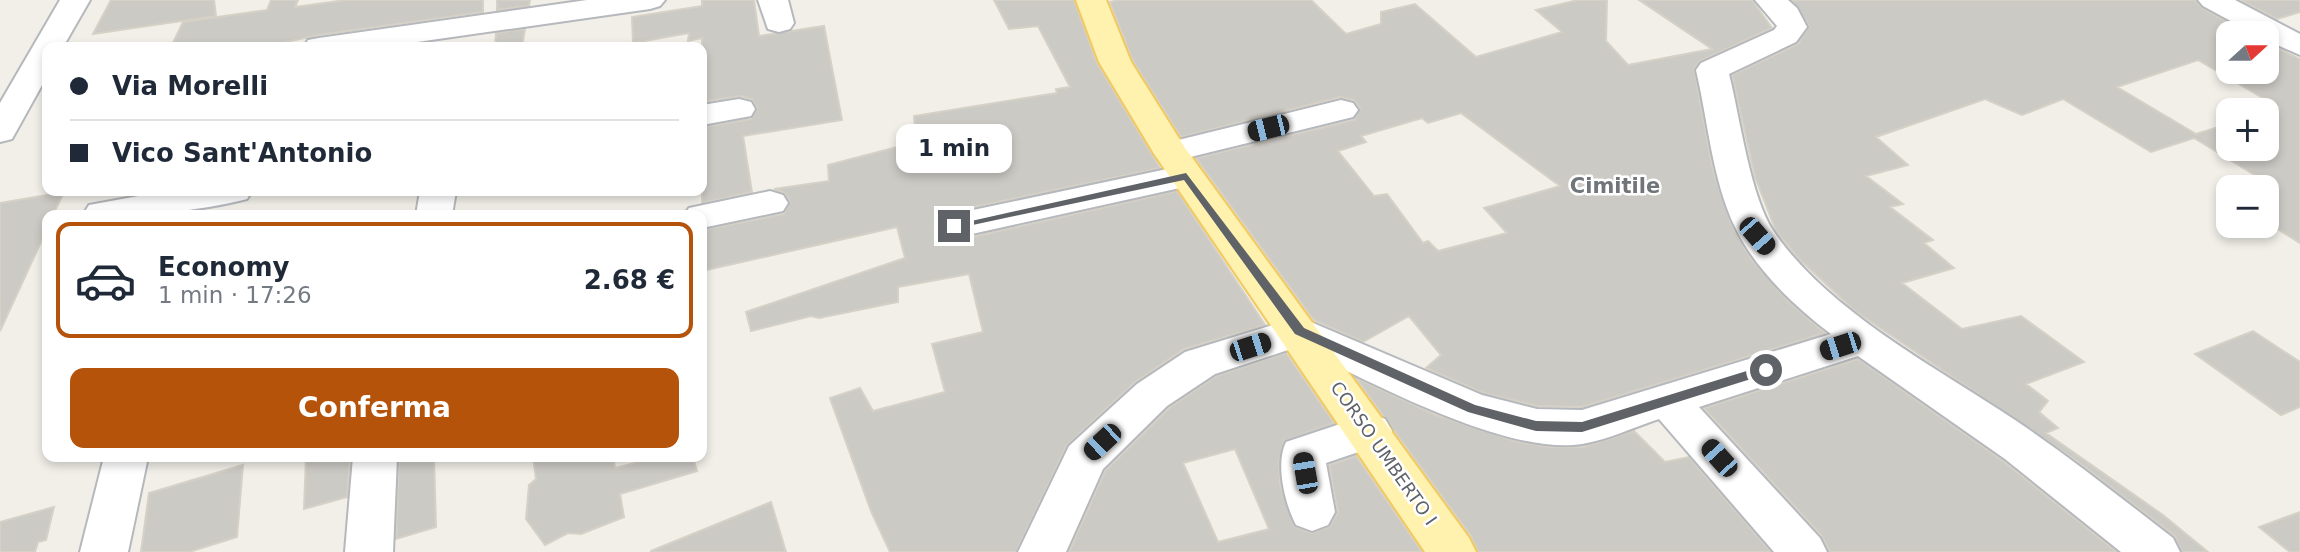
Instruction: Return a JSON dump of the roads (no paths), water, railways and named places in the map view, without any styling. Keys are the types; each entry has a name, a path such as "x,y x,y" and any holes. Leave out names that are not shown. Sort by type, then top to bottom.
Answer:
{"main road":[{"name":"CORSO UMBERTO I","path":"1092,0 1115,62 1178,164 1370,431 1452,552"}],"street":[{"path":"51,42 75,0"},
{"path":"351,42 650,0"},
{"path":"1770,0 1786,15 1792,27 1786,36 1712,70 1746,208 1757,236 1793,278 1864,339 2004,436 2156,552"},
{"path":"2213,0 2300,46"},
{"path":"0,132 36,88 42,68"},
{"path":"707,114 739,109"},
{"path":"954,226 1178,164 1341,110"},
{"path":"120,210 204,196"},
{"path":"707,215 770,203"},
{"path":"1042,552 1085,458 1152,395 1200,363 1299,331 1472,409 1536,426 1582,427 1864,339"},
{"path":"1668,401 1804,552"},
{"path":"1312,512 1302,454 1370,431"},
{"path":"104,552 125,462"},
{"path":"369,552 374,462"}],"district":[{"name":"Cimitile","path":"1615,186"}]}
